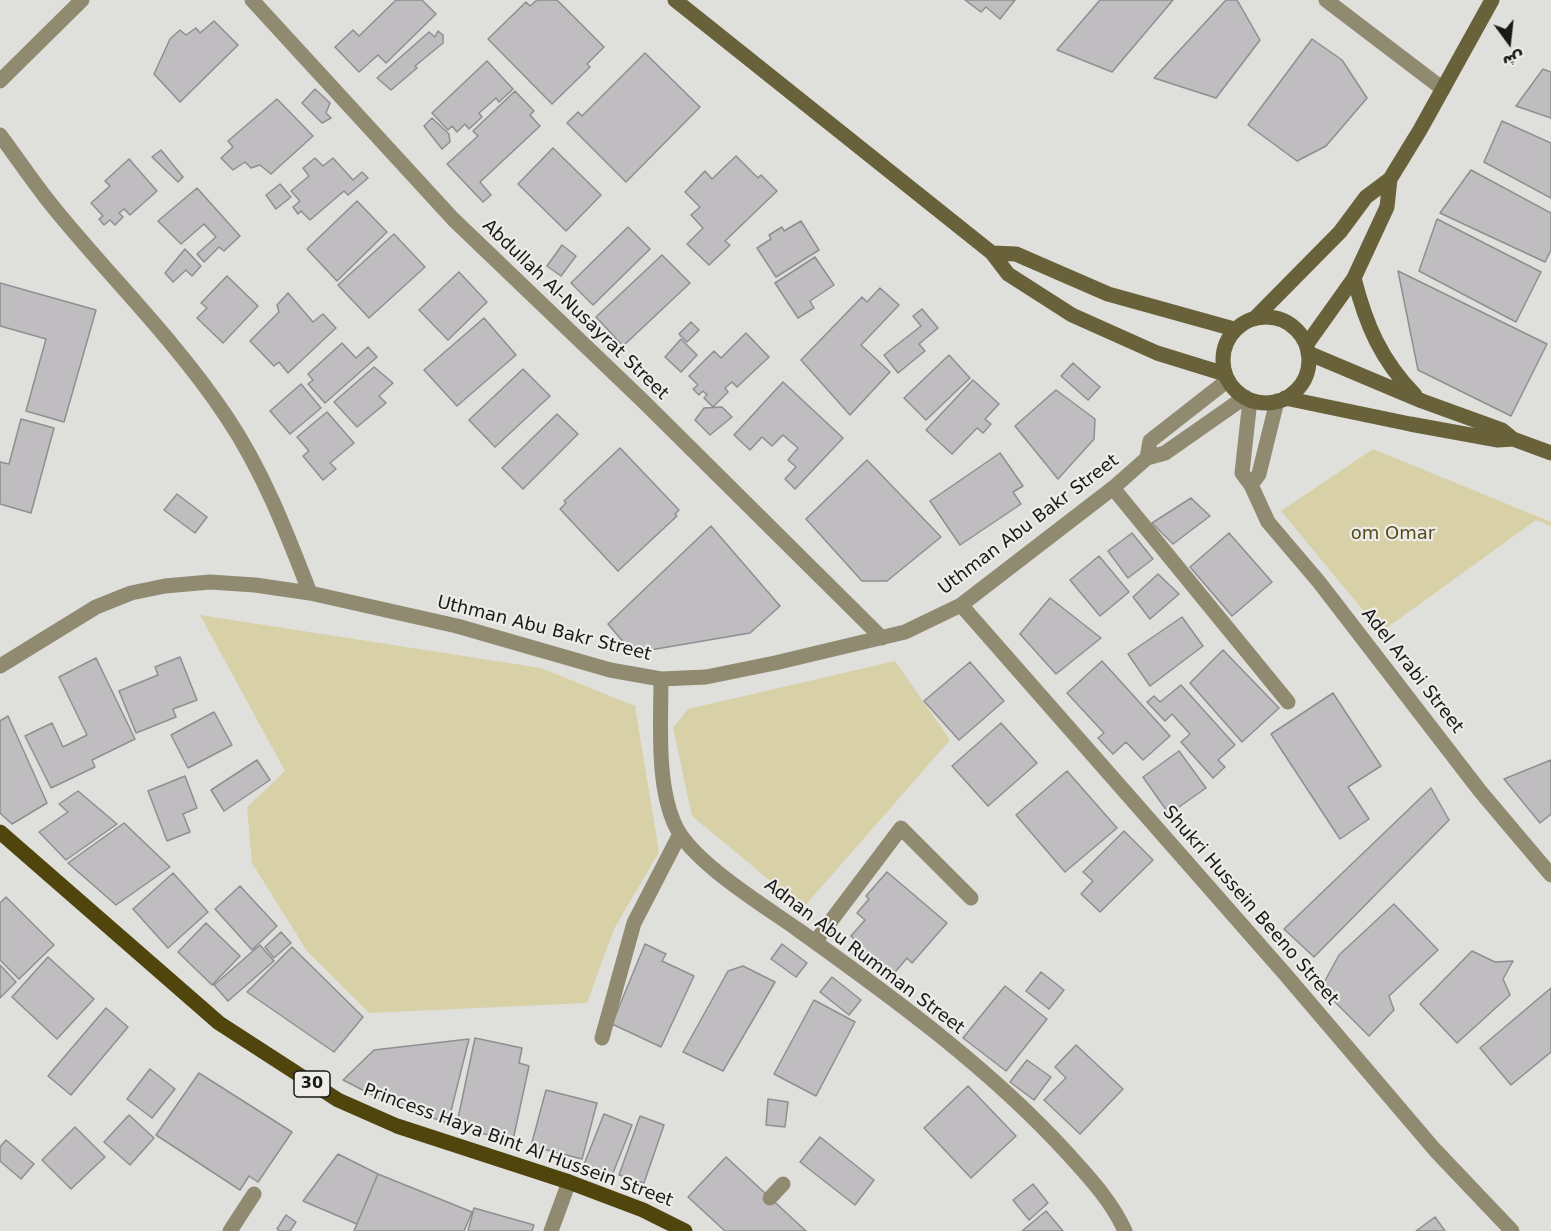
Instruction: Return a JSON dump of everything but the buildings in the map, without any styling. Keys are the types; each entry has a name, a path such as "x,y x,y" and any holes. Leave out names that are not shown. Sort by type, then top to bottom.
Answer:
{"main road":[{"name":"Princess Haya Bint Al Hussein Street","path":"0,832 219,1023 338,1100 397,1126 569,1182 643,1210 685,1231"}],"street":[{"path":"0,81 82,0"},
{"name":"Abdullah Al-Nusayrat Street","path":"252,0 453,219 643,401 882,638"},
{"path":"675,0 992,253 1008,274 1072,315 1157,353 1226,377 1247,399 1263,403 1281,400 1498,440 1513,439"},
{"path":"1326,0 1443,89"},
{"path":"1226,377 1223,350 1234,329 1256,317 1340,232 1366,197 1390,179 1492,0"},
{"path":"0,135 54,208 157,327 225,415 261,474 310,593"},
{"path":"1307,349 1354,278 1388,207 1390,179"},
{"path":"992,253 1016,254 1108,294 1234,329"},
{"path":"1354,278 1362,306 1382,354 1393,372 1422,401"},
{"path":"1251,485 1259,474 1281,400 1294,392 1306,375 1307,349 1298,331 1286,321 1272,316 1256,317"},
{"path":"1307,349 1422,401 1502,429 1513,439 1551,453"},
{"name":"Uthman Abu Bakr Street","path":"1147,458 1150,441 1226,377"},
{"name":"Uthman Abu Bakr Street","path":"0,666 96,607 131,593 165,586 210,582 255,585 310,593 457,626 609,670 661,679 706,677 882,638 930,622 961,605 1113,488 1147,458 1165,453 1247,399"},
{"name":"Adel Arabi Street","path":"1247,399 1242,473 1251,485 1268,522 1319,582 1480,791 1551,875"},
{"path":"1113,488 1288,702"},
{"name":"Shukri Hussein Beeno Street","path":"961,605 1277,965 1435,1150 1512,1231"},
{"name":"Adnan Abu Rumman Street","path":"661,679 661,756 668,803 680,834 704,860 735,885 914,1016 999,1086 1051,1136 1097,1186 1125,1231"},
{"path":"815,942 901,828 971,898"},
{"path":"602,1038 634,923 680,834"},
{"path":"551,1231 569,1182"},
{"path":"770,1198 783,1184"},
{"path":"230,1231 254,1194"}],"green space":[{"name":"om Omar","path":"1373,449 1551,522 1551,526 1536,520 1381,632 1281,511"},
{"path":"200,615 541,668 635,706 659,852 614,929 587,1003 369,1013 307,951 252,863 247,807 285,771"},
{"path":"895,661 950,740 803,908 692,816 673,728 688,709"}]}
